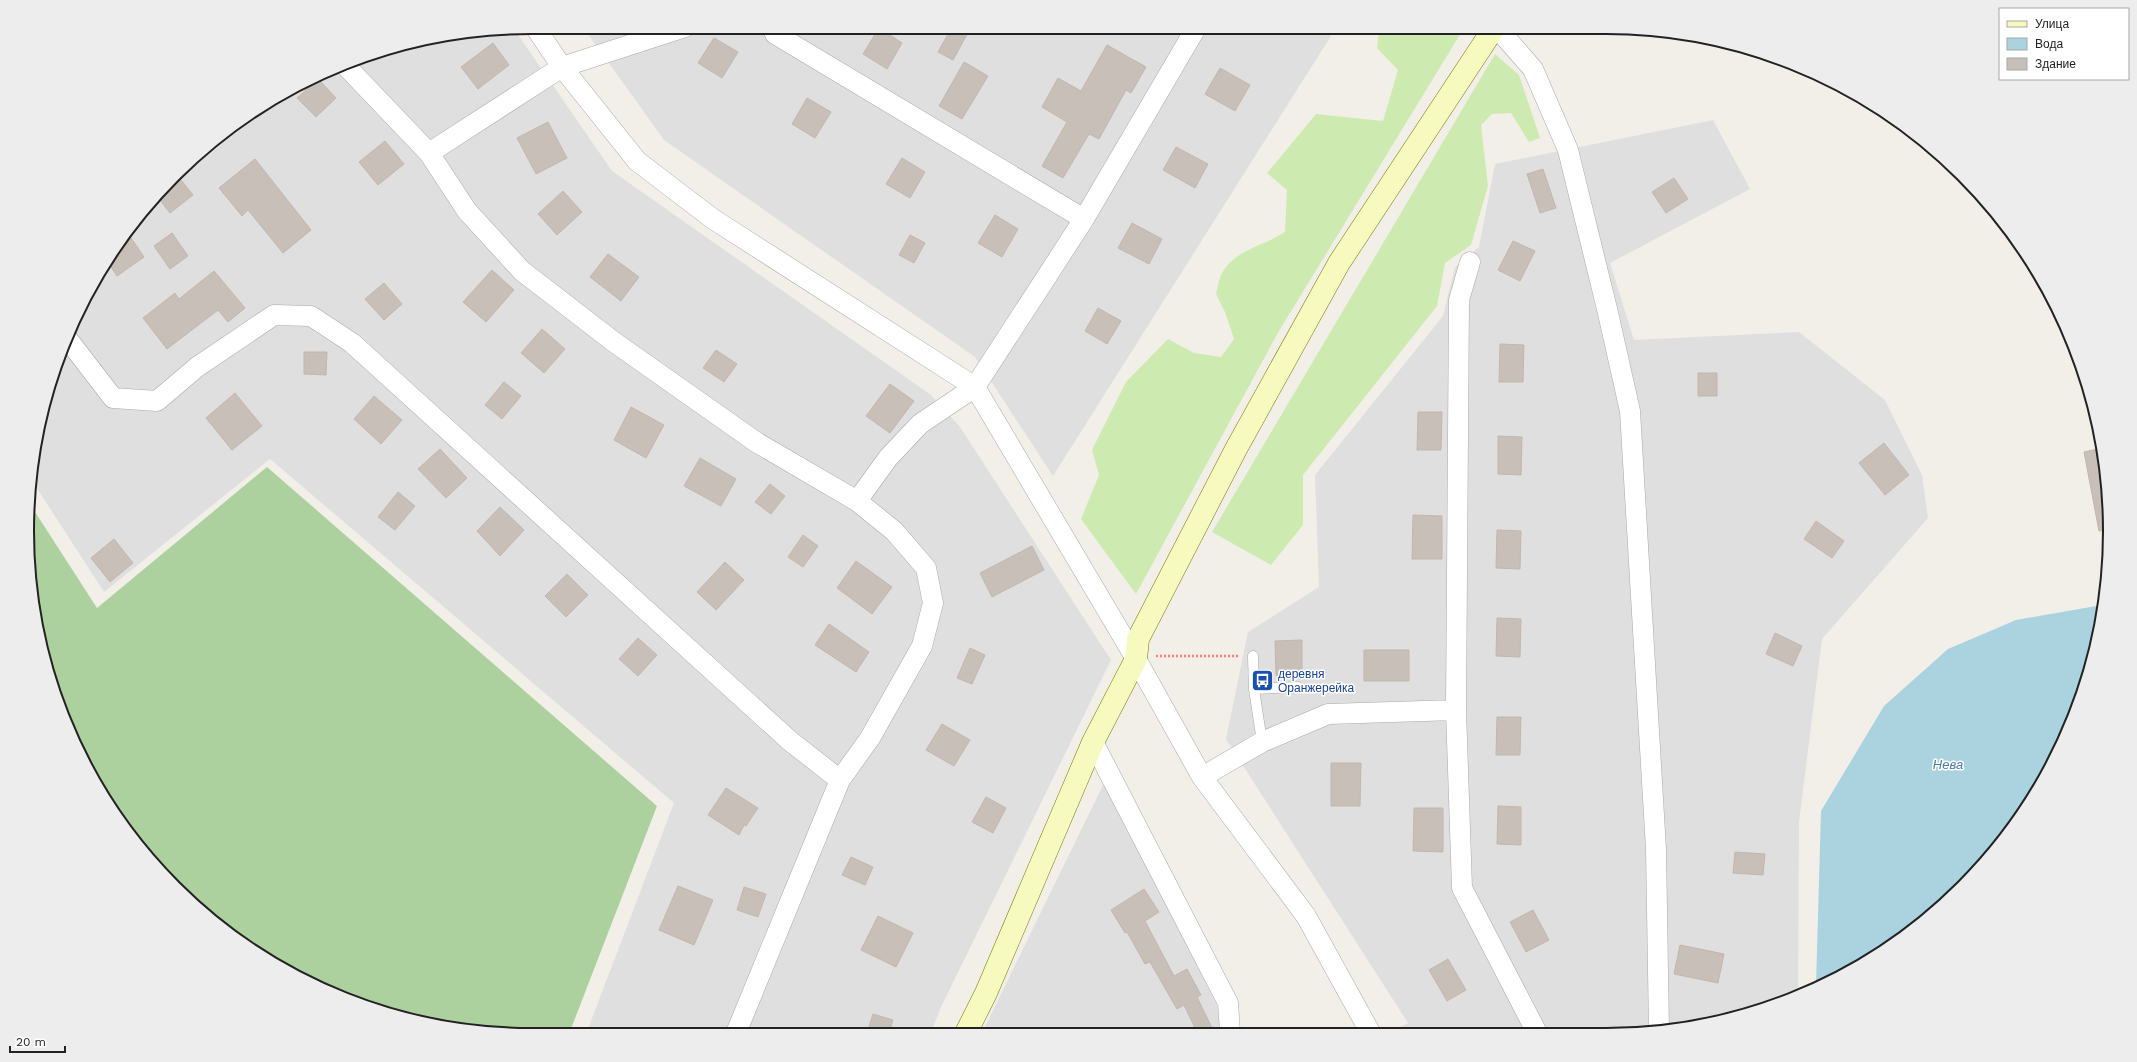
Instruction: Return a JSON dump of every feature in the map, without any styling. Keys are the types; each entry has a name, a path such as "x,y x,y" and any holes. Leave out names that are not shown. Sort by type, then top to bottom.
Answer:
{"street":[{"path":"540,34 562,67 637,161 713,219 975,387 1136,659 1202,777 1306,916 1368,1028"},
{"path":"429,153 562,67 663,34"},
{"path":"775,34 1084,219"},
{"path":"858,501 888,458 920,424 975,387 1084,219 1192,34"},
{"path":"968,1028 986,993 1093,742 1136,659 1138,639 1236,449 1339,263 1491,34"},
{"path":"1501,34 1533,68 1568,150 1608,313 1630,411 1656,849 1659,1025"},
{"path":"349,69 429,153 467,211 522,271 614,342 756,442 858,501 894,530 926,568 934,604 922,646 870,738 840,780 738,1028"},
{"path":"1470,262 1459,300 1456,710 1462,888 1534,1028"},
{"path":"71,343 113,398 157,401 197,367 274,315 311,316 352,343 790,741 840,780"},
{"path":"1202,777 1262,742 1328,714 1456,710"},
{"path":"1093,742 1228,1003 1230,1028"}],"lane":[{"path":"1253,656 1254,689 1262,742"},
{"path":"1254,689 1298,687"}],"path":[{"path":"1166,656 1253,656"}],"shaded area":[{"path":"518,34 612,171 931,395 960,427 1111,660 941,1007 933,1028 588,1028 674,803 270,459 104,592 36,487 44,434 60,371 85,311 101,282 137,228 157,203 203,157 255,118 311,85 371,60 402,51 466,38"},
{"path":"588,34 1332,34 1053,476 975,357 664,140"},
{"path":"1713,120 1750,189 1610,263 1634,340 1799,332 1885,400 1922,475 1928,518 1822,639 1799,822 1798,989 1766,1002 1703,1018 1671,1024 1639,1027 1398,1028 1408,1023 1226,739 1248,632 1319,587 1315,475 1443,316 1455,267 1479,247 1495,164"},
{"path":"1105,781 1218,1008 1220,1028 984,1028"}],"green space":[{"path":"1379,34 1460,34 1279,331 1136,594 1081,519 1099,475 1092,450 1126,382 1168,339 1194,353 1221,357 1234,339 1225,312 1216,294 1221,275 1235,258 1285,232 1287,190 1267,173 1316,114 1383,121 1398,70 1377,48"},
{"path":"1495,54 1519,75 1540,138 1529,142 1511,113 1492,114 1481,125 1488,186 1471,245 1445,263 1437,306 1303,475 1303,525 1271,565 1212,532"},
{"path":"267,467 657,806 571,1028 498,1027 466,1024 402,1011 371,1002 311,977 282,961 228,925 203,905 157,859 137,834 101,780 85,751 72,721 60,691 51,660 38,596 35,564 35,511 97,608"}],"water":[{"name":"Нева","path":"2097,606 2086,660 2077,691 2052,751 2036,780 2000,834 1980,859 1934,905 1882,944 1816,981 1821,811 1884,706 1948,649 2016,620"}],"building":[{"path":"875,34 888,34 902,43 887,69 863,54"},
{"path":"948,34 967,34 953,60 938,52"},
{"path":"714,38 738,52 722,78 698,63"},
{"path":"493,43 509,65 478,89 461,67"},
{"path":"1107,45 1146,67 1131,93 1126,90 1099,139 1089,134 1063,178 1042,166 1067,122 1042,107 1058,78 1081,91"},
{"path":"964,62 988,76 962,119 939,106"},
{"path":"1220,68 1250,85 1235,111 1205,94"},
{"path":"320,81 336,98 316,117 297,98 312,85"},
{"path":"807,98 831,112 815,138 792,124"},
{"path":"548,122 567,158 536,174 517,138"},
{"path":"385,141 404,164 378,185 359,162"},
{"path":"1176,147 1208,164 1195,188 1163,170"},
{"path":"902,158 925,172 910,198 886,184"},
{"path":"255,159 311,230 283,253 248,210 242,216 219,188"},
{"path":"1543,169 1556,208 1540,213 1527,174"},
{"path":"1674,178 1688,199 1666,213 1652,192"},
{"path":"181,179 193,195 170,213 160,200"},
{"path":"563,191 582,212 557,235 538,214"},
{"path":"995,215 1018,229 1002,257 978,243"},
{"path":"1132,223 1162,239 1149,264 1118,248"},
{"path":"172,233 188,256 170,269 154,246"},
{"path":"910,235 925,243 914,263 899,255"},
{"path":"131,237 144,257 117,276 111,267"},
{"path":"1513,241 1535,251 1520,281 1498,270"},
{"path":"608,254 639,277 621,301 590,277"},
{"path":"492,270 514,290 486,322 463,302"},
{"path":"214,271 245,308 228,322 218,310 167,349 143,318 175,293 179,299"},
{"path":"384,283 402,304 384,320 365,299"},
{"path":"1098,308 1121,321 1107,344 1085,331"},
{"path":"542,329 565,349 544,373 521,353"},
{"path":"1500,344 1524,345 1523,382 1499,382"},
{"path":"716,350 737,364 724,382 703,368"},
{"path":"304,352 327,352 326,375 304,374"},
{"path":"1698,373 1717,373 1717,396 1698,396"},
{"path":"504,382 521,396 502,419 485,405"},
{"path":"890,384 914,401 890,433 866,416"},
{"path":"235,393 262,426 232,450 206,418"},
{"path":"374,396 402,420 381,444 354,419"},
{"path":"631,407 664,425 646,458 614,440"},
{"path":"1418,412 1442,412 1441,450 1417,450"},
{"path":"1498,436 1522,437 1521,475 1498,474"},
{"path":"1884,443 1909,475 1885,495 1859,463"},
{"path":"440,449 467,478 446,498 418,469"},
{"path":"2096,449 2102,498 2103,531 2099,531 2084,452"},
{"path":"700,458 736,479 721,506 684,486"},
{"path":"770,484 785,496 771,514 755,502"},
{"path":"398,492 415,506 395,530 378,517"},
{"path":"500,507 524,530 500,556 477,531"},
{"path":"1413,515 1442,516 1442,559 1412,559"},
{"path":"1816,521 1844,541 1832,558 1804,539"},
{"path":"1497,530 1521,531 1520,569 1496,568"},
{"path":"803,535 818,546 803,567 788,557"},
{"path":"114,539 133,563 110,582 91,558"},
{"path":"1032,546 1044,570 992,597 980,573"},
{"path":"856,561 892,587 872,614 837,588"},
{"path":"725,562 744,580 716,610 697,592"},
{"path":"567,574 588,595 566,617 545,596"},
{"path":"1497,618 1521,619 1520,657 1496,656"},
{"path":"829,624 869,652 856,672 815,645"},
{"path":"1775,633 1802,646 1793,666 1766,654"},
{"path":"638,638 657,655 638,676 619,659"},
{"path":"1302,640 1302,675 1276,675 1275,641"},
{"path":"970,648 985,655 972,684 957,678"},
{"path":"1364,650 1409,650 1409,681 1364,681"},
{"path":"1497,717 1521,717 1520,755 1496,755"},
{"path":"942,724 970,740 954,766 926,750"},
{"path":"1331,763 1361,763 1360,806 1331,806"},
{"path":"726,788 758,808 746,826 744,825 739,835 708,815"},
{"path":"986,797 1006,808 993,833 972,822"},
{"path":"1498,806 1521,807 1521,845 1497,844"},
{"path":"1414,808 1443,808 1443,852 1413,851"},
{"path":"1735,852 1765,854 1763,875 1733,873"},
{"path":"851,857 873,867 865,885 842,875"},
{"path":"678,886 713,900 694,945 659,930"},
{"path":"744,887 766,894 758,917 737,910"},
{"path":"1144,889 1159,912 1145,921 1174,976 1187,969 1201,995 1197,997 1212,1028 1195,1028 1184,1005 1177,1009 1150,962 1145,964 1127,932 1125,933 1111,910"},
{"path":"1533,910 1549,940 1526,952 1510,922"},
{"path":"878,916 913,933 896,967 861,950"},
{"path":"1680,945 1724,954 1718,983 1674,974"},
{"path":"1448,959 1466,990 1447,1001 1429,970"},
{"path":"873,1014 893,1020 891,1028 869,1028"}],"place":[{"name":"деревня Оранжерейка","path":"1263,681"}]}
